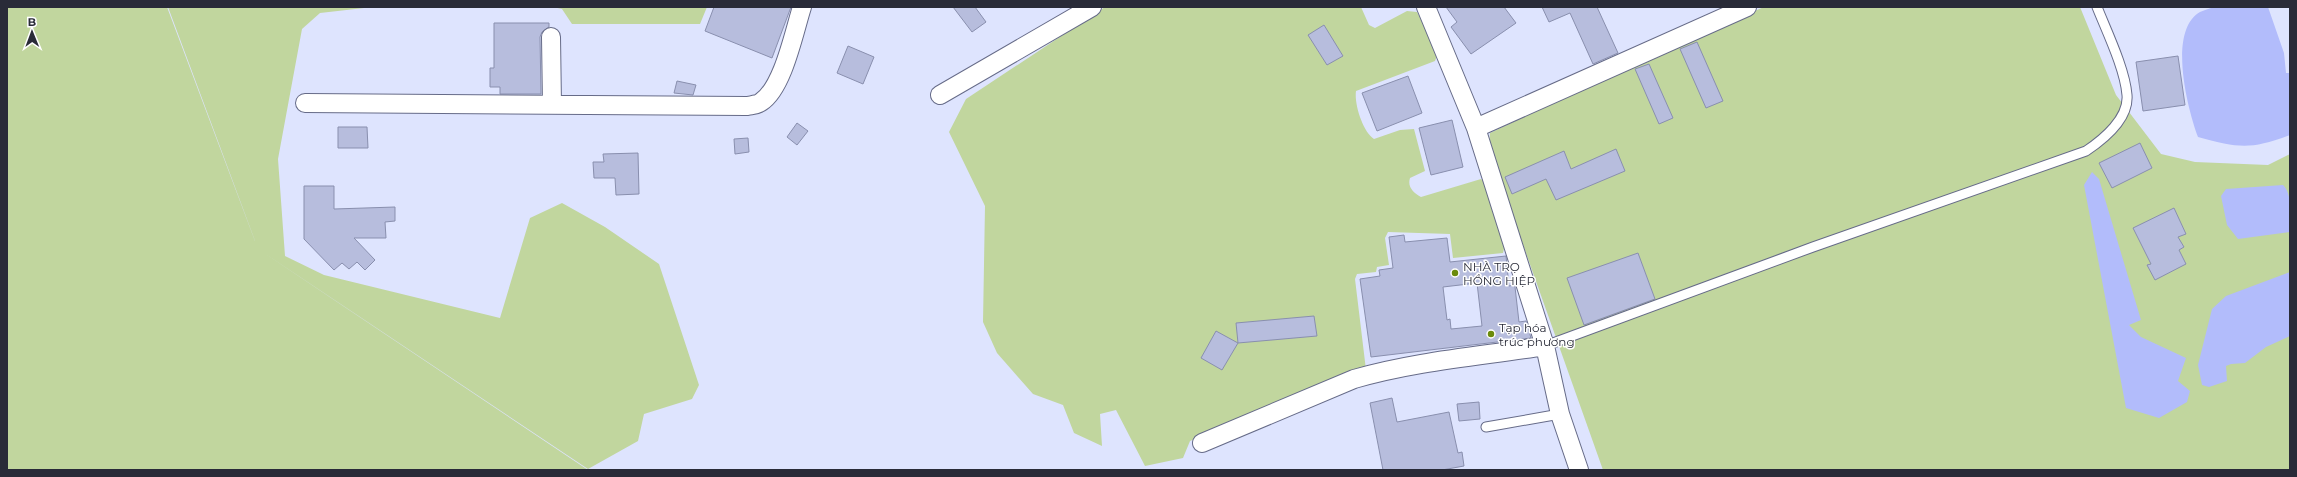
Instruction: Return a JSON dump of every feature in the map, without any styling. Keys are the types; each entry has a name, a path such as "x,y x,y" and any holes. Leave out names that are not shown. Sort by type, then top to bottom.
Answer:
{"street":[{"path":"305,102 747,106 761,103 772,92 780,74 802,7"},
{"path":"940,95 1092,7"},
{"path":"1426,7 1476,128 1545,346 1560,414 1579,470"},
{"path":"1476,128 1747,7"},
{"path":"551,37 552,105"},
{"path":"1202,443 1354,379 1410,366 1545,346"}],"lane":[{"path":"1545,346 1813,247 2086,151 2101,141 2114,127 2123,112 2127,96 2119,63 2097,7"},
{"path":"1486,426 1560,414"}],"green space":[{"path":"7,7 167,7 258,249 588,470 7,470"},
{"path":"168,7 373,7 320,13 302,29 278,159 285,256 324,275 500,318 530,218 562,203 605,227 659,264 699,385 692,399 644,414 638,441 588,469 258,249"},
{"path":"553,7 707,7 700,24 572,24 562,9"},
{"path":"1105,7 1361,7 1369,25 1375,28 1407,11 1417,12 1438,53 1435,61 1356,91 1356,103 1360,117 1366,130 1374,139 1400,130 1414,129 1425,171 1410,178 1409,184 1414,192 1421,197 1481,179 1485,183 1505,244 1503,253 1453,258 1450,234 1388,232 1385,238 1389,265 1377,267 1376,272 1357,274 1355,279 1366,370 1351,371 1190,441 1183,458 1145,466 1116,410 1100,414 1102,446 1074,433 1063,405 1033,394 997,353 983,322 985,206 949,132 966,99"},
{"path":"1764,7 2080,7 2116,95 2161,154 2195,162 2268,165 2290,154 2290,470 1603,470 1489,149 1490,133 1683,42"}],"water":[{"path":"2214,7 2268,7 2284,53 2286,73 2290,73 2290,135 2265,143 2244,146 2198,137 2189,109 2183,72 2182,53 2184,36 2190,22 2200,12"},
{"path":"2092,172 2099,179 2141,320 2129,325 2141,337 2186,358 2178,381 2190,391 2187,402 2159,418 2126,408 2084,185"},
{"path":"2283,185 2290,200 2290,232 2238,239 2227,225 2221,196 2226,189"},
{"path":"2290,272 2290,336 2266,347 2245,363 2226,366 2227,381 2209,387 2202,385 2198,365 2212,309 2226,296"}],"building":[{"path":"714,7 791,7 772,58 705,31"},
{"path":"953,7 975,7 986,22 972,32"},
{"path":"1446,7 1504,7 1516,23 1471,54 1451,27 1457,22"},
{"path":"1542,7 1597,7 1618,53 1593,64 1570,13 1549,22"},
{"path":"494,23 549,23 549,27 542,32 540,37 541,94 500,94 500,87 490,87 490,68 494,68"},
{"path":"1324,25 1343,56 1327,65 1308,35"},
{"path":"1697,42 1723,101 1706,108 1680,49"},
{"path":"848,46 874,57 863,84 837,73"},
{"path":"2178,56 2185,105 2143,111 2136,62"},
{"path":"1649,64 1673,118 1659,124 1635,69"},
{"path":"1408,76 1422,113 1377,131 1362,93"},
{"path":"677,81 696,85 693,95 674,93"},
{"path":"1452,120 1463,167 1431,175 1419,128"},
{"path":"797,123 808,131 797,145 787,137"},
{"path":"338,127 367,127 368,148 338,148"},
{"path":"748,138 749,152 735,154 734,139"},
{"path":"2140,143 2152,168 2112,188 2099,163"},
{"path":"1616,149 1625,171 1556,200 1546,179 1512,194 1505,177 1564,151 1571,169"},
{"path":"638,153 639,194 616,195 615,178 594,178 593,162 604,162 603,154"},
{"path":"304,186 334,186 334,209 395,207 395,221 385,222 386,238 354,238 375,260 365,270 357,262 349,269 342,263 334,270 304,239"},
{"path":"2174,208 2186,234 2178,237 2184,247 2179,250 2186,264 2155,280 2147,265 2151,264 2133,228"},
{"path":"1404,235 1405,242 1447,238 1450,262 1506,256 1509,286 1515,285 1519,322 1526,321 1531,338 1371,357 1360,279 1380,276 1379,270 1393,268 1389,237","holes":["1477,283 1482,326 1451,329 1450,319 1447,320 1443,287"]},
{"path":"1638,253 1655,299 1584,325 1567,278"},
{"path":"1314,316 1317,336 1238,343 1236,323"},
{"path":"1216,331 1238,343 1222,370 1201,358"},
{"path":"1392,398 1397,422 1449,412 1458,453 1462,452 1464,466 1442,470 1383,470 1370,403"},
{"path":"1479,402 1480,419 1459,421 1457,404"}],"place":[{"name":"NHÀ TRỌ HỒNG HIỆP","path":"1455,273"},
{"name":"Tạp hóa trúc phương","path":"1491,334"}]}
